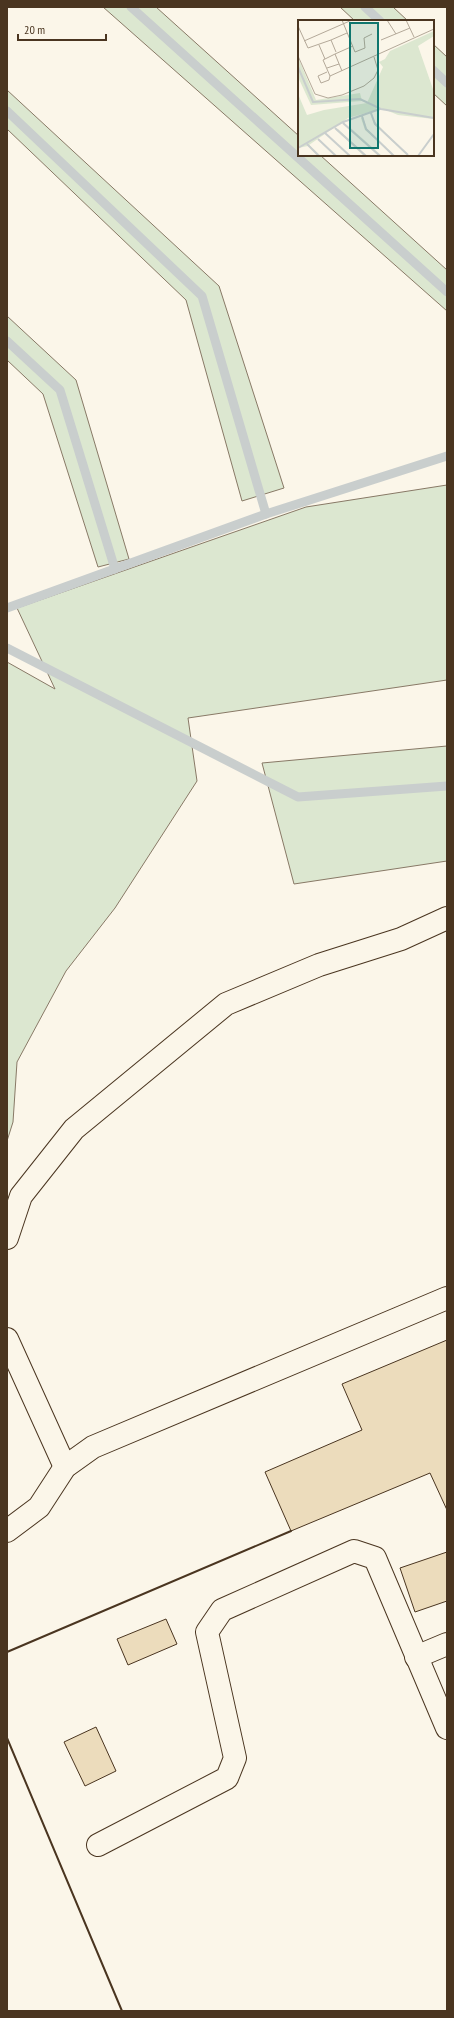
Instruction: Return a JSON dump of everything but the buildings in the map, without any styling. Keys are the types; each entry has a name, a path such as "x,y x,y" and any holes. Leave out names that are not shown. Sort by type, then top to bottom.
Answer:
{"lane":[{"path":"7,1238 21,1196 74,1129 226,1004 319,965 401,939 447,918"},
{"path":"7,1530 39,1507 65,1467 93,1447 447,1298"},
{"path":"7,1339 65,1467"},
{"path":"98,1845 226,1778 235,1758 207,1632 222,1610 354,1551 374,1558 447,1728"},
{"path":"416,1656 447,1644"}],"green space":[{"path":"103,7 156,7 298,135 298,156 321,156 447,270 447,311"},
{"path":"340,7 393,7 407,20 354,20"},
{"path":"434,45 447,57 447,106 434,94"},
{"path":"7,90 219,286 284,488 242,501 186,300 7,129"},
{"path":"7,316 76,380 129,559 98,567 43,394 7,360"},
{"path":"447,485 447,680 188,718 197,781 115,908 66,971 17,1062 13,1122 7,1141 7,662 55,689 17,608 306,507"},
{"path":"447,746 447,861 294,884 262,763"}],"waterway":[{"path":"131,7 447,292"},
{"path":"365,7 379,20"},
{"path":"434,71 447,83"},
{"path":"7,111 202,296 266,514"},
{"path":"7,341 60,390 115,569"},
{"path":"7,608 266,514 447,456"},
{"path":"7,648 298,797 447,786"}],"wall":[{"path":"7,1652 291,1531"},
{"path":"7,1738 122,2011"}]}
